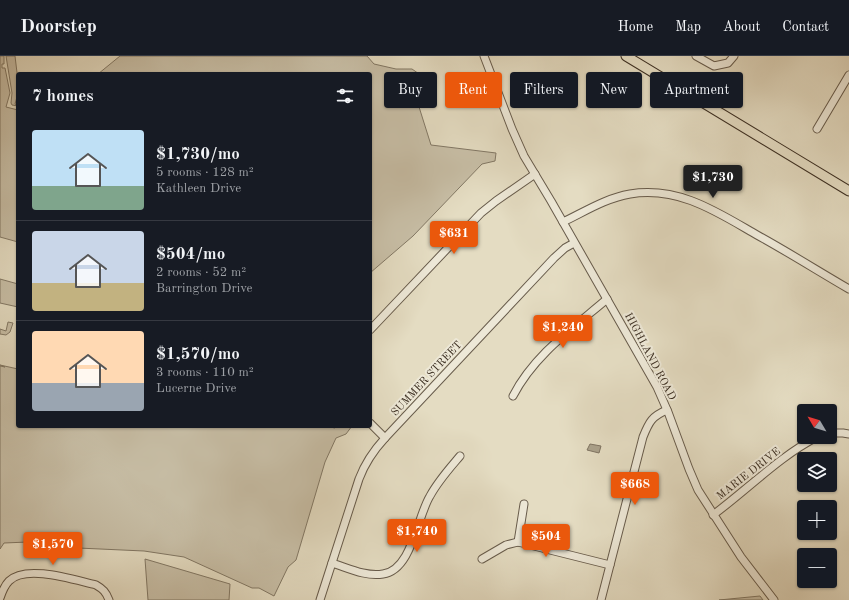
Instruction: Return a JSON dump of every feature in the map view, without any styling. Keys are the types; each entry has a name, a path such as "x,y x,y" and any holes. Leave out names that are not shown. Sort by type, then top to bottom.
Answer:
{"main road":[{"path":"626,56 849,191"}],"street":[{"name":"HIGHLAND ROAD","path":"484,56 513,133 529,165 608,299 657,387 693,480 713,515 741,557 774,600"},
{"path":"696,56 714,66 728,63 734,56"},
{"path":"817,129 849,75"},
{"path":"372,328 481,212 535,174"},
{"path":"563,222 599,205 628,194 648,192 674,195 706,206 770,241 849,289"},
{"name":"SUMMER STREET","path":"320,600 363,470 373,452 554,258 565,248 574,243"},
{"path":"513,396 521,382 541,357 608,299"},
{"path":"601,600 643,437 653,417 667,410"},
{"path":"372,425 385,438"},
{"path":"837,433 849,434"},
{"name":"MARIE DRIVE","path":"713,515 781,461 805,444"},
{"path":"332,563 372,574 383,574 396,569 409,549 422,511 430,495 460,456"},
{"path":"518,542 524,504"},
{"path":"482,559 506,545 518,542 610,565"},
{"path":"0,598 4,587 9,580 17,576 34,573 96,585 103,589 109,600"}],"shaded area":[{"path":"0,56 4,56 4,64 2,64 2,68 5,68 10,93 6,107 16,110 16,241 0,237"},
{"path":"6,56 15,56 17,72 16,106 12,105 11,103 12,93"},
{"path":"120,56 367,56 374,64 396,69 412,69 416,72 384,72 384,108 419,108 431,145 496,153 495,161 482,164 413,236 372,271 372,72 100,72"},
{"path":"0,279 16,283 16,307 0,303"},
{"path":"8,322 13,323 10,332 6,335 0,334 0,329 6,331"},
{"path":"0,365 16,369 16,428 350,428 346,434 336,438 325,462 296,560 288,567 274,596 259,588 252,588 184,557 144,551 78,548 28,542 4,543 0,549 0,366 5,367"},
{"path":"590,444 601,446 599,453 587,450"},
{"path":"145,559 230,584 229,600 148,600"},
{"path":"760,596 763,600 719,600"}]}
